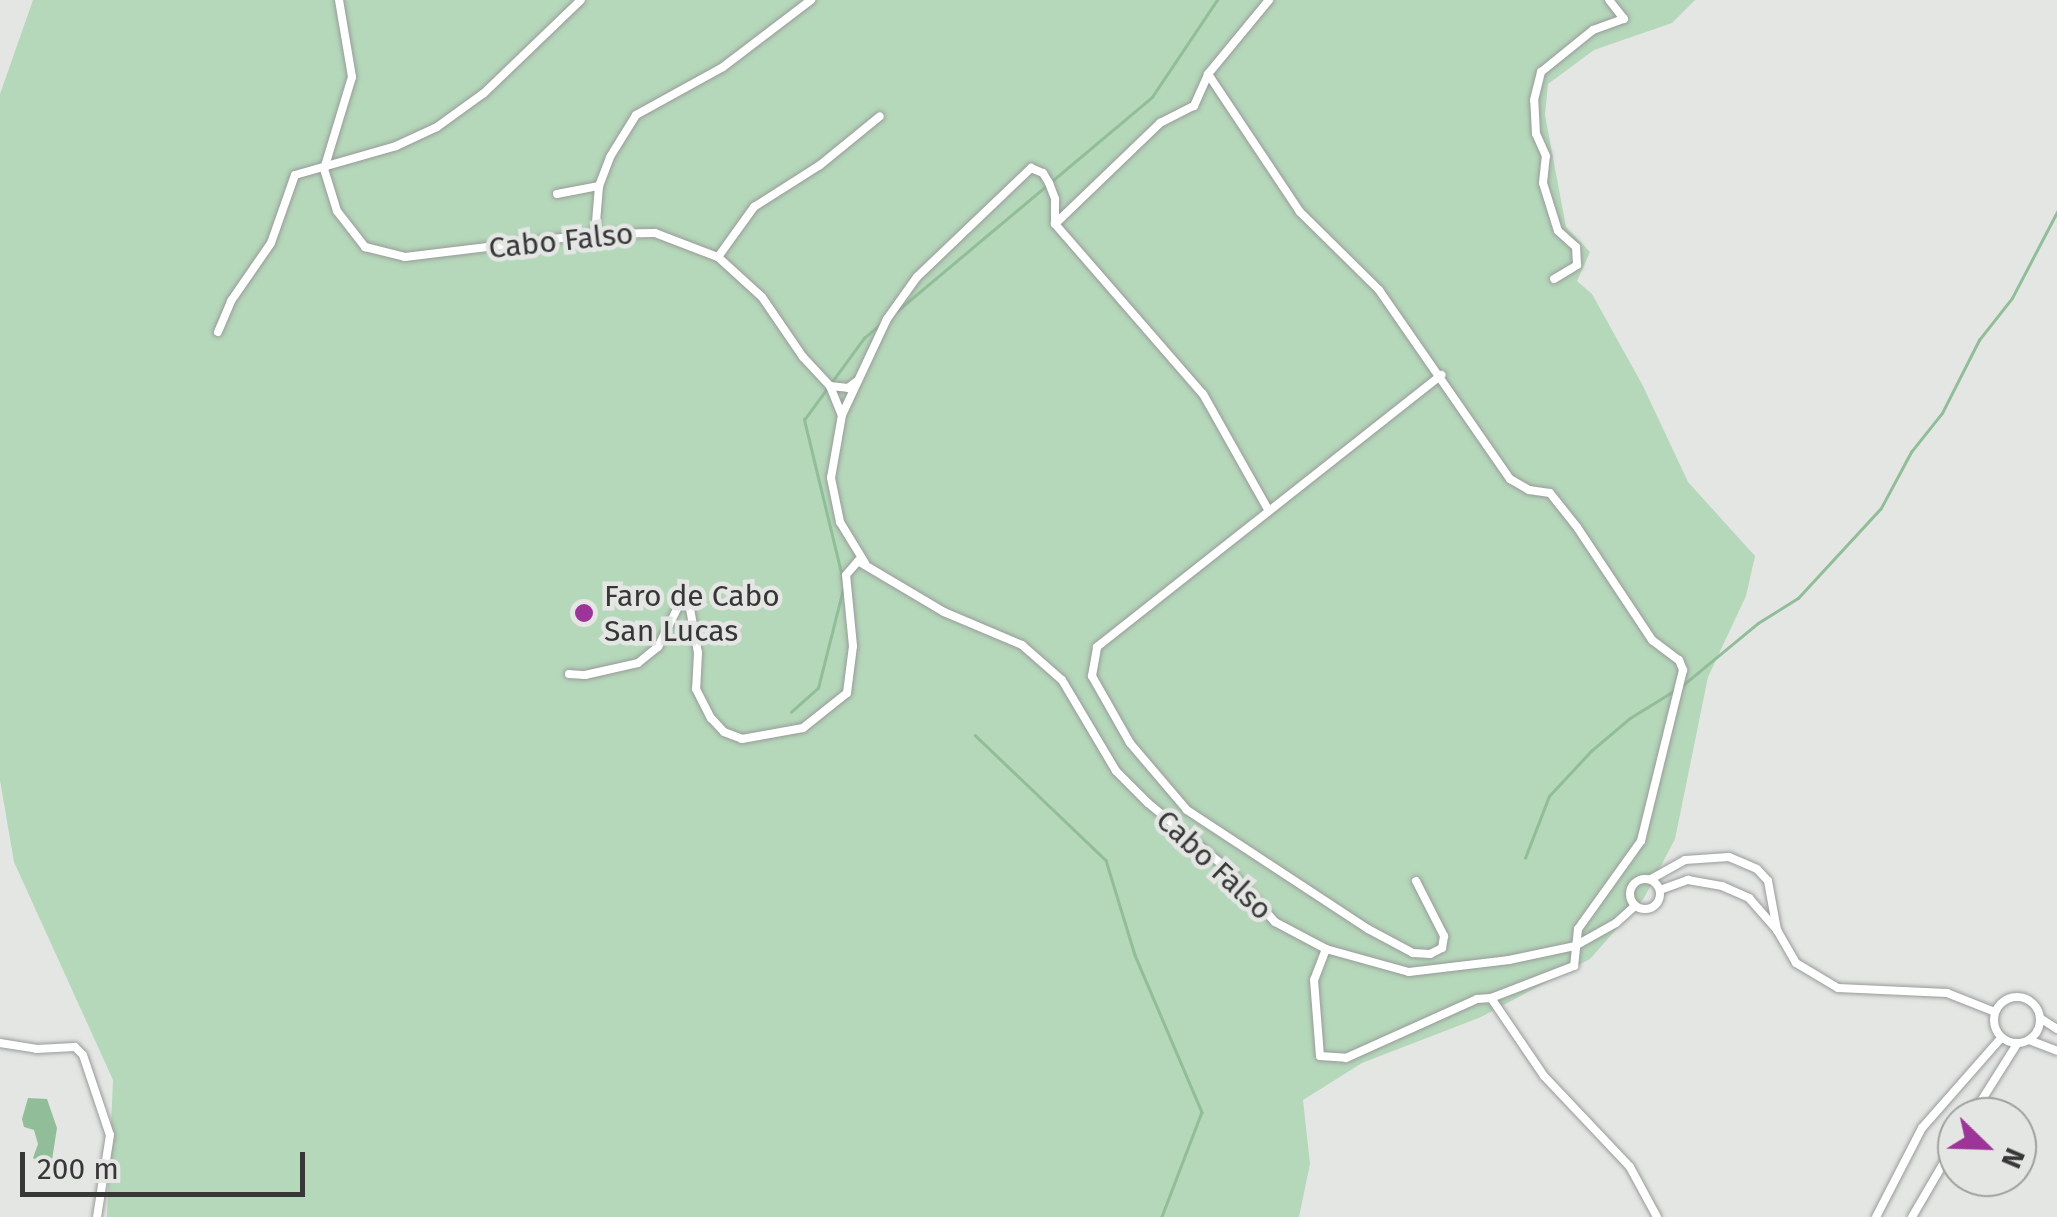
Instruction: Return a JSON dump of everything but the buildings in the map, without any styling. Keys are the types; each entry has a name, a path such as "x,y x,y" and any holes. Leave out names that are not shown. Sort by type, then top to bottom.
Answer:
{"street":[{"path":"324,169 352,77 339,0"},
{"path":"218,332 231,301 272,243 295,175 396,146 438,127 484,92 581,0"},
{"path":"595,234 599,186 610,157 636,114 724,67 810,0"},
{"path":"1056,224 1160,123 1194,106 1208,74 1269,0"},
{"path":"1554,280 1577,266 1576,247 1558,231 1543,183 1546,156 1536,134 1534,100 1541,72 1578,46 1592,30 1624,19 1609,0"},
{"path":"1208,74 1300,212 1379,290 1399,324 1442,375 1510,478 1529,490 1550,493 1652,640 1679,660 1683,670 1640,840 1587,912 1575,946 1574,966 1491,998 1478,999 1346,1058 1330,1060 1320,1056 1314,1017 1314,980 1326,949"},
{"path":"718,257 754,208 820,165 880,116"},
{"path":"842,415 887,319 917,276 1031,168 1044,173 1049,183 1056,199 1056,224 1202,394 1269,511"},
{"name":"Cabo Falso","path":"324,169 337,211 364,247 405,256 595,234 655,233 718,257 762,297 803,358 830,386 842,415 831,478 840,522 865,563 944,612 1022,645 1062,680 1116,771 1230,871 1275,922 1326,949 1409,972 1509,960 1575,946"},
{"path":"557,194 599,186"},
{"path":"1416,881 1444,936 1442,948 1430,954 1413,953 1368,929 1187,810 1130,743 1092,676 1096,647 1442,375"},
{"path":"830,386 848,388 856,382"},
{"path":"568,674 584,675 638,663 658,647 680,604 689,603 698,654 696,689 711,718 724,732 742,739 792,732 818,718 846,692 853,646 846,575 854,562 865,563"},
{"path":"1635,906 1630,898 1633,884 1651,879 1685,860 1729,857 1757,870 1768,881 1777,930"},
{"path":"1685,860 1688,880"},
{"path":"1651,879 1660,890"},
{"path":"1575,946 1608,928 1635,906 1653,907 1660,890 1688,880 1722,886 1748,898 1777,930 1796,964 1824,983 1849,991 1947,993 1995,1012"},
{"path":"1761,914 1774,902"},
{"path":"2057,1029 2040,1018 2035,1005 2018,996 2004,1000 1995,1012 1995,1028 2001,1038 2016,1044 2030,1040 2057,1050"},
{"path":"1491,998 1544,1076 1630,1167 1657,1217"},
{"path":"2030,1040 2040,1018"},
{"path":"1876,1217 1922,1128 2001,1038"},
{"path":"0,1043 36,1048 75,1046 83,1055 110,1135 96,1217"},
{"path":"1983,1097 2016,1044"},
{"path":"1912,1217 1937,1174"}],"shaded area":[{"path":"33,0 1695,0 1672,23 1594,50 1548,84 1545,115 1566,227 1590,252 1577,281 1592,294 1643,386 1688,482 1755,556 1746,596 1708,677 1675,839 1644,898 1590,959 1481,1017 1362,1063 1303,1100 1310,1164 1299,1217 107,1217 113,1080 14,862 0,780 0,94"},
{"path":"28,1098 47,1099 57,1128 52,1160 40,1176 40,1163 33,1158 38,1144 34,1130 24,1127 22,1119"}],"waterway":[{"path":"897,311 1152,97 1217,0"},
{"path":"1683,685 1758,623 1798,598 1881,508 1911,452 1942,413 1979,340 2012,298 2057,212"},
{"path":"843,581 804,420 864,338 883,322"},
{"path":"791,712 818,688 843,589"},
{"path":"1525,858 1549,796 1591,751 1630,718 1677,689"},
{"path":"975,735 1106,860 1135,955 1202,1112 1162,1217"}],"place":[{"name":"Faro de Cabo San Lucas","path":"584,613"}]}
